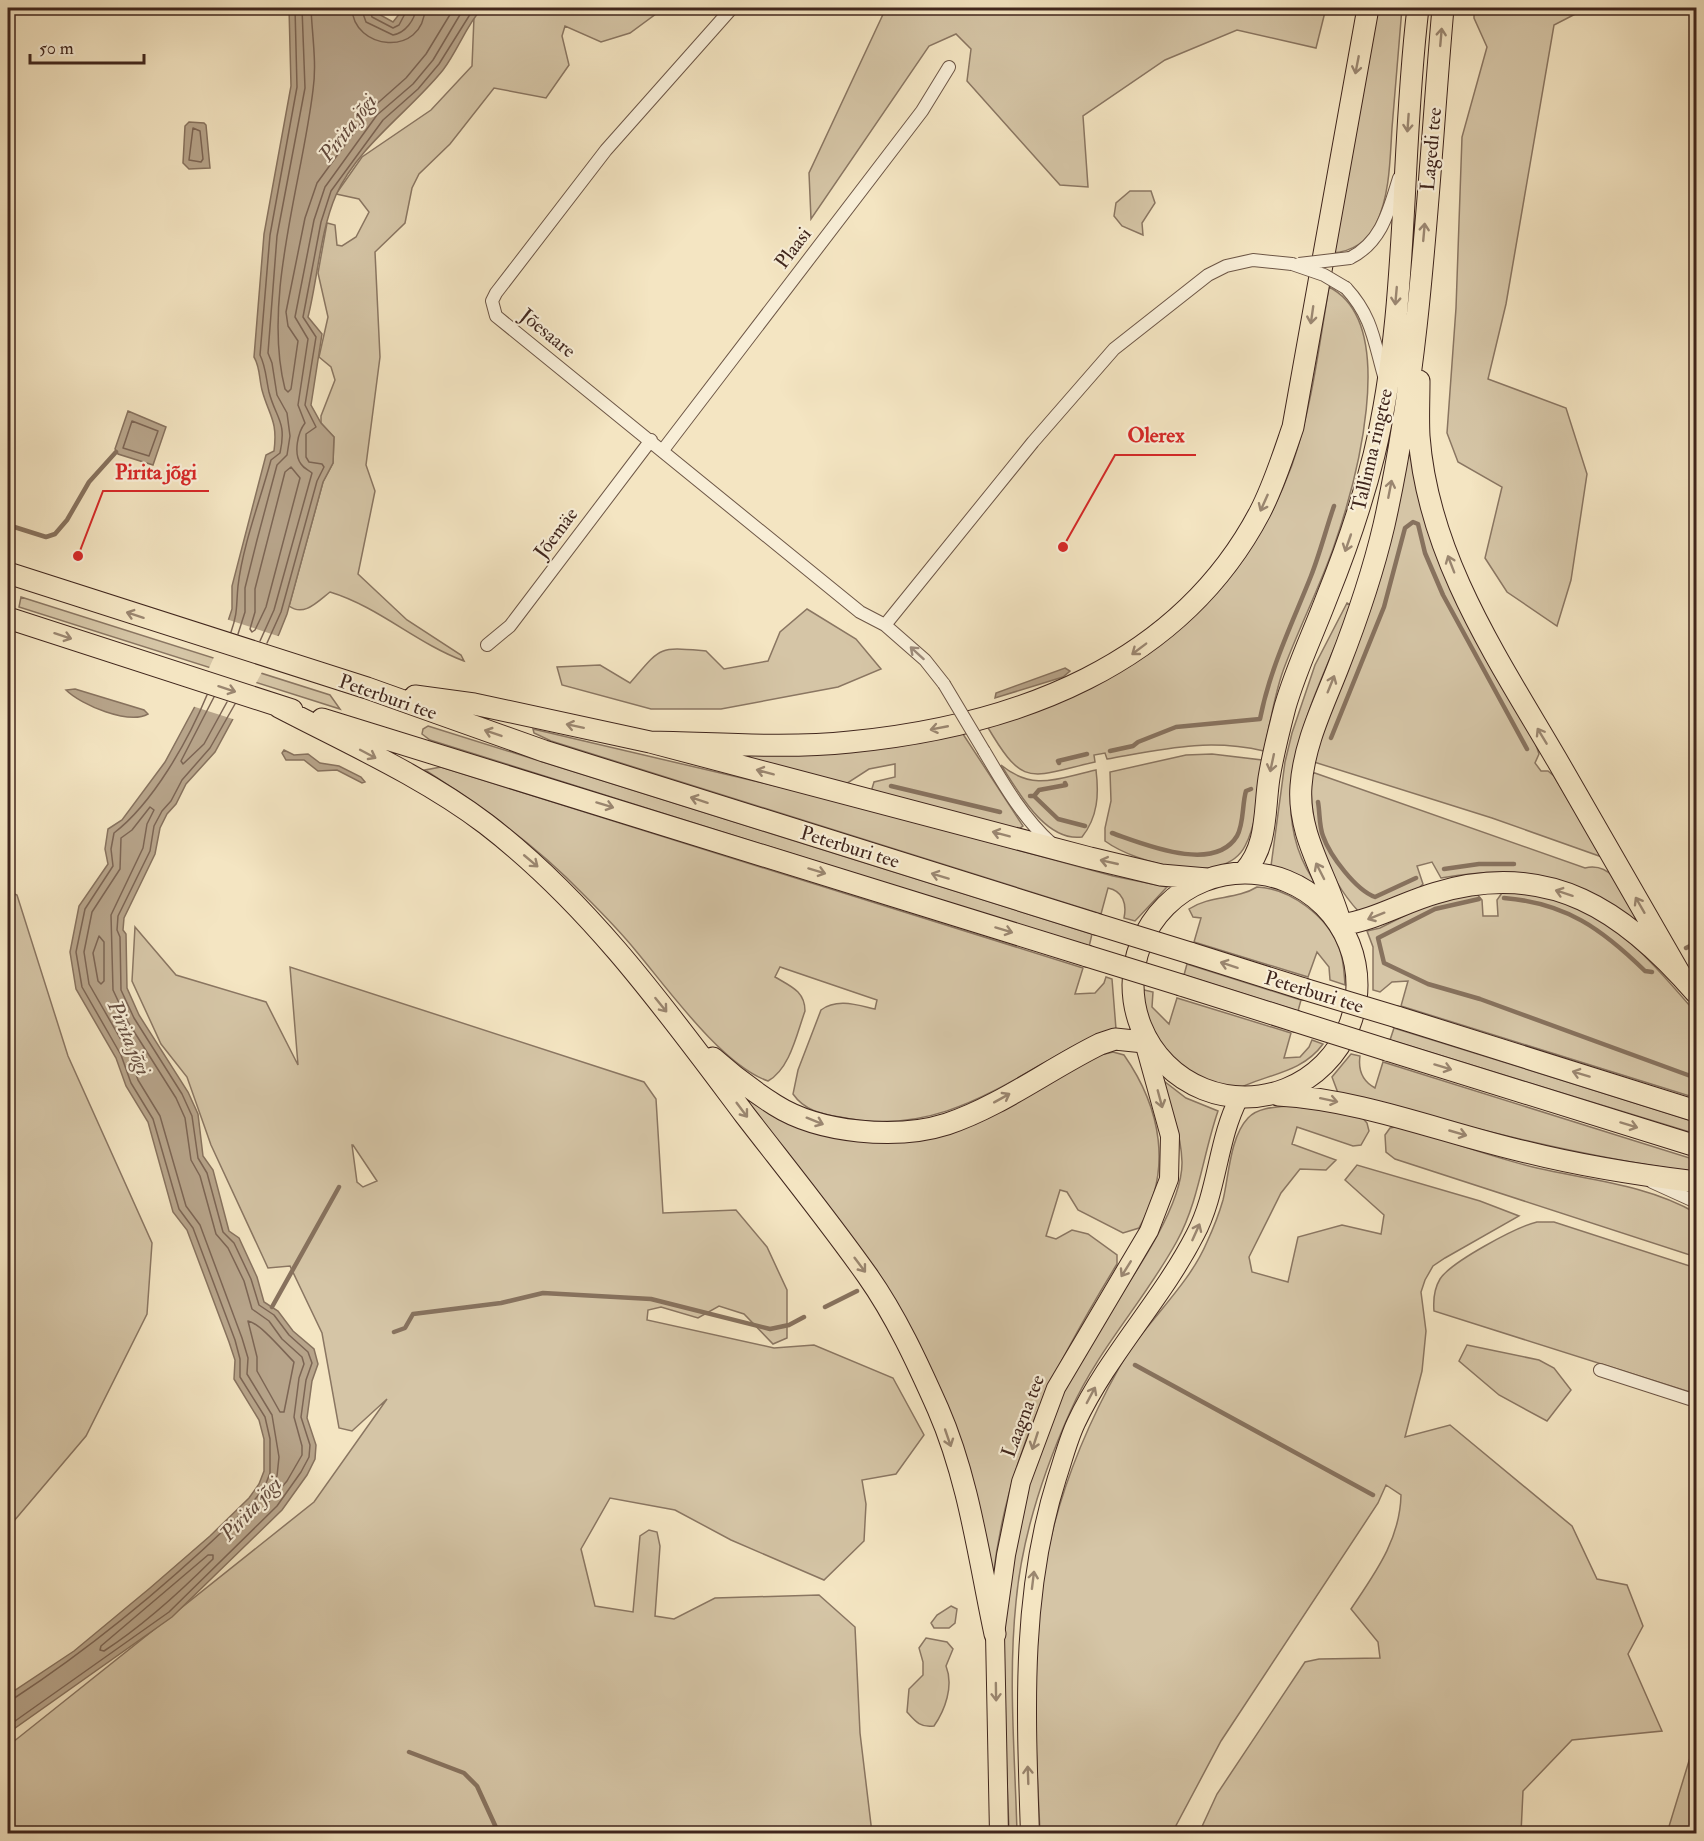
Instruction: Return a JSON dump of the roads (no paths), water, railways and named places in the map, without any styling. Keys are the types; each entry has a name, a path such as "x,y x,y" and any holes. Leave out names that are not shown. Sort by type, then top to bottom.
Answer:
{"highway":[{"path":"650,742 850,742 940,728 1011,710 1070,688 1132,655 1174,622 1214,582 1260,512 1293,427 1368,8"},
{"name":"Tallinna ringtee","path":"1244,872 1256,859 1263,834 1269,778 1295,674 1358,515 1374,453 1387,384 1403,217 1418,8"},
{"name":"Lagedi tee","path":"1419,290 1443,8"},
{"path":"1419,290 1419,437 1432,504 1449,561 1473,616 1512,687 1680,974"},
{"name":"Tallinna ringtee","path":"1341,925 1334,896 1317,865 1306,833 1301,809 1300,787 1308,744 1361,607 1384,525 1406,403 1419,290"},
{"name":"Peterburi tee","path":"8,573 190,634 367,688 544,751 1696,1111"},
{"name":"Peterburi tee","path":"8,618 279,707 549,788 1696,1146"},
{"path":"367,688 474,704 650,742 1161,875 1207,879 1244,872 1279,877 1304,889 1325,906 1341,925 1355,959 1358,996 1348,1031 1328,1062 1296,1086 1270,1095"},
{"path":"279,707 407,775 484,822 536,865 580,908 681,1030 869,1277 908,1344 940,1412 962,1476 995,1634"},
{"path":"1207,879 1178,894 1155,917 1139,946 1133,978 1134,1011 1144,1042 1184,1079 1210,1092 1239,1098 1270,1095 1321,1098 1525,1152 1634,1174 1696,1182"},
{"path":"1341,925 1362,922 1435,893 1462,886 1498,882 1533,884 1593,903 1620,919 1680,974 1696,993"},
{"path":"681,1030 728,1071 776,1106 827,1126 911,1132 946,1124 981,1110 1100,1044 1115,1039 1144,1042"}],"main road":[{"name":"Laagna tee","path":"999,1833 995,1634 1006,1555 1021,1482 1042,1419 1072,1357 1149,1231 1168,1179 1170,1136 1144,1042"},
{"path":"1030,1833 1025,1685 1028,1626 1038,1548 1049,1502 1075,1424 1097,1383 1196,1234 1213,1184 1228,1120 1239,1098"}],"street":[{"name":"Jõesaare","path":"732,8 606,150 492,301 496,316 860,612 885,625 925,660 944,684 1012,798 1036,830 1058,849"},
{"name":"Plaasi","path":"663,450 922,111 949,67"},
{"path":"885,625 1033,442 1114,349 1190,286 1227,266 1253,260 1292,264 1350,258 1373,242 1384,224 1406,154"},
{"path":"1292,264 1324,275 1346,288 1358,301 1378,344 1387,384"},
{"name":"Jõemäe","path":"488,645 510,626 651,440"},
{"path":"1634,1174 1696,1202"},
{"path":"1600,1370 1696,1401"}],"water":[{"path":"289,8 374,8 375,12 393,22 404,8 482,8 471,22 443,70 357,161 336,195 323,239 308,317 322,334 311,405 321,423 334,437 333,463 323,482 287,614 279,634 215,752 186,784 176,804 167,814 160,828 155,854 124,918 127,988 139,1015 188,1092 198,1114 203,1156 213,1170 229,1231 239,1238 257,1277 264,1302 278,1311 293,1331 314,1349 318,1364 312,1381 307,1418 316,1445 315,1459 307,1475 282,1510 172,1617 8,1733 8,1695 74,1651 210,1536 249,1498 259,1484 264,1471 264,1439 259,1420 234,1379 235,1360 229,1342 187,1230 173,1212 148,1122 126,1086 116,1058 76,989 70,952 79,906 108,864 105,849 108,829 122,820 165,762 200,697 216,658 232,609 232,586 266,455 274,451 274,425 254,357 264,234 291,86"},
{"path":"189,122 206,125 210,168 189,169 183,163 185,126"},
{"path":"128,411 166,427 153,465 118,454 115,449"},
{"path":"1065,668 1070,671 1063,677 995,698 996,693"},
{"path":"75,689 144,710 148,714 129,717 106,712 82,702 66,690"},
{"path":"284,750 294,755 308,754 320,763 339,766 361,777 365,782 362,783 337,770 318,771 304,760 286,760 282,753"}],"waterway":[{"path":"8,525 46,537 55,534 67,520 89,482 116,452"},
{"path":"1110,751 1133,746 1176,727 1260,719 1276,664 1314,567 1334,506"},
{"path":"1331,738 1384,607 1405,528 1413,522 1418,524 1425,553 1443,595 1527,749"},
{"path":"1059,763 1058,761 1087,754"},
{"path":"1034,796 1039,790 1066,785 1065,783"},
{"path":"891,786 1000,812"},
{"path":"1112,833 1178,853 1196,855 1212,853 1226,847 1237,836 1241,826 1246,791 1251,789"},
{"path":"1030,796 1034,796 1058,819 1085,826"},
{"path":"1318,802 1321,828 1326,844 1344,871 1360,887 1375,897 1416,878"},
{"path":"1444,869 1479,864 1514,864"},
{"path":"1504,898 1526,901 1565,912 1598,931 1645,971 1652,972"},
{"path":"1479,899 1435,909 1378,938 1384,963 1428,984 1480,999 1696,1078"},
{"path":"1686,948 1690,946 1696,955"},
{"path":"272,1307 339,1187"},
{"path":"825,1307 857,1291"},
{"path":"394,1332 405,1328 413,1314 501,1303 543,1293 651,1299 770,1329 789,1325 804,1317"},
{"path":"1135,1365 1373,1495"},
{"path":"409,1752 464,1773 477,1786 499,1834"}],"place":[{"name":"Olerex","path":"1063,547"},
{"name":"Pirita jõgi","path":"78,556"}]}
